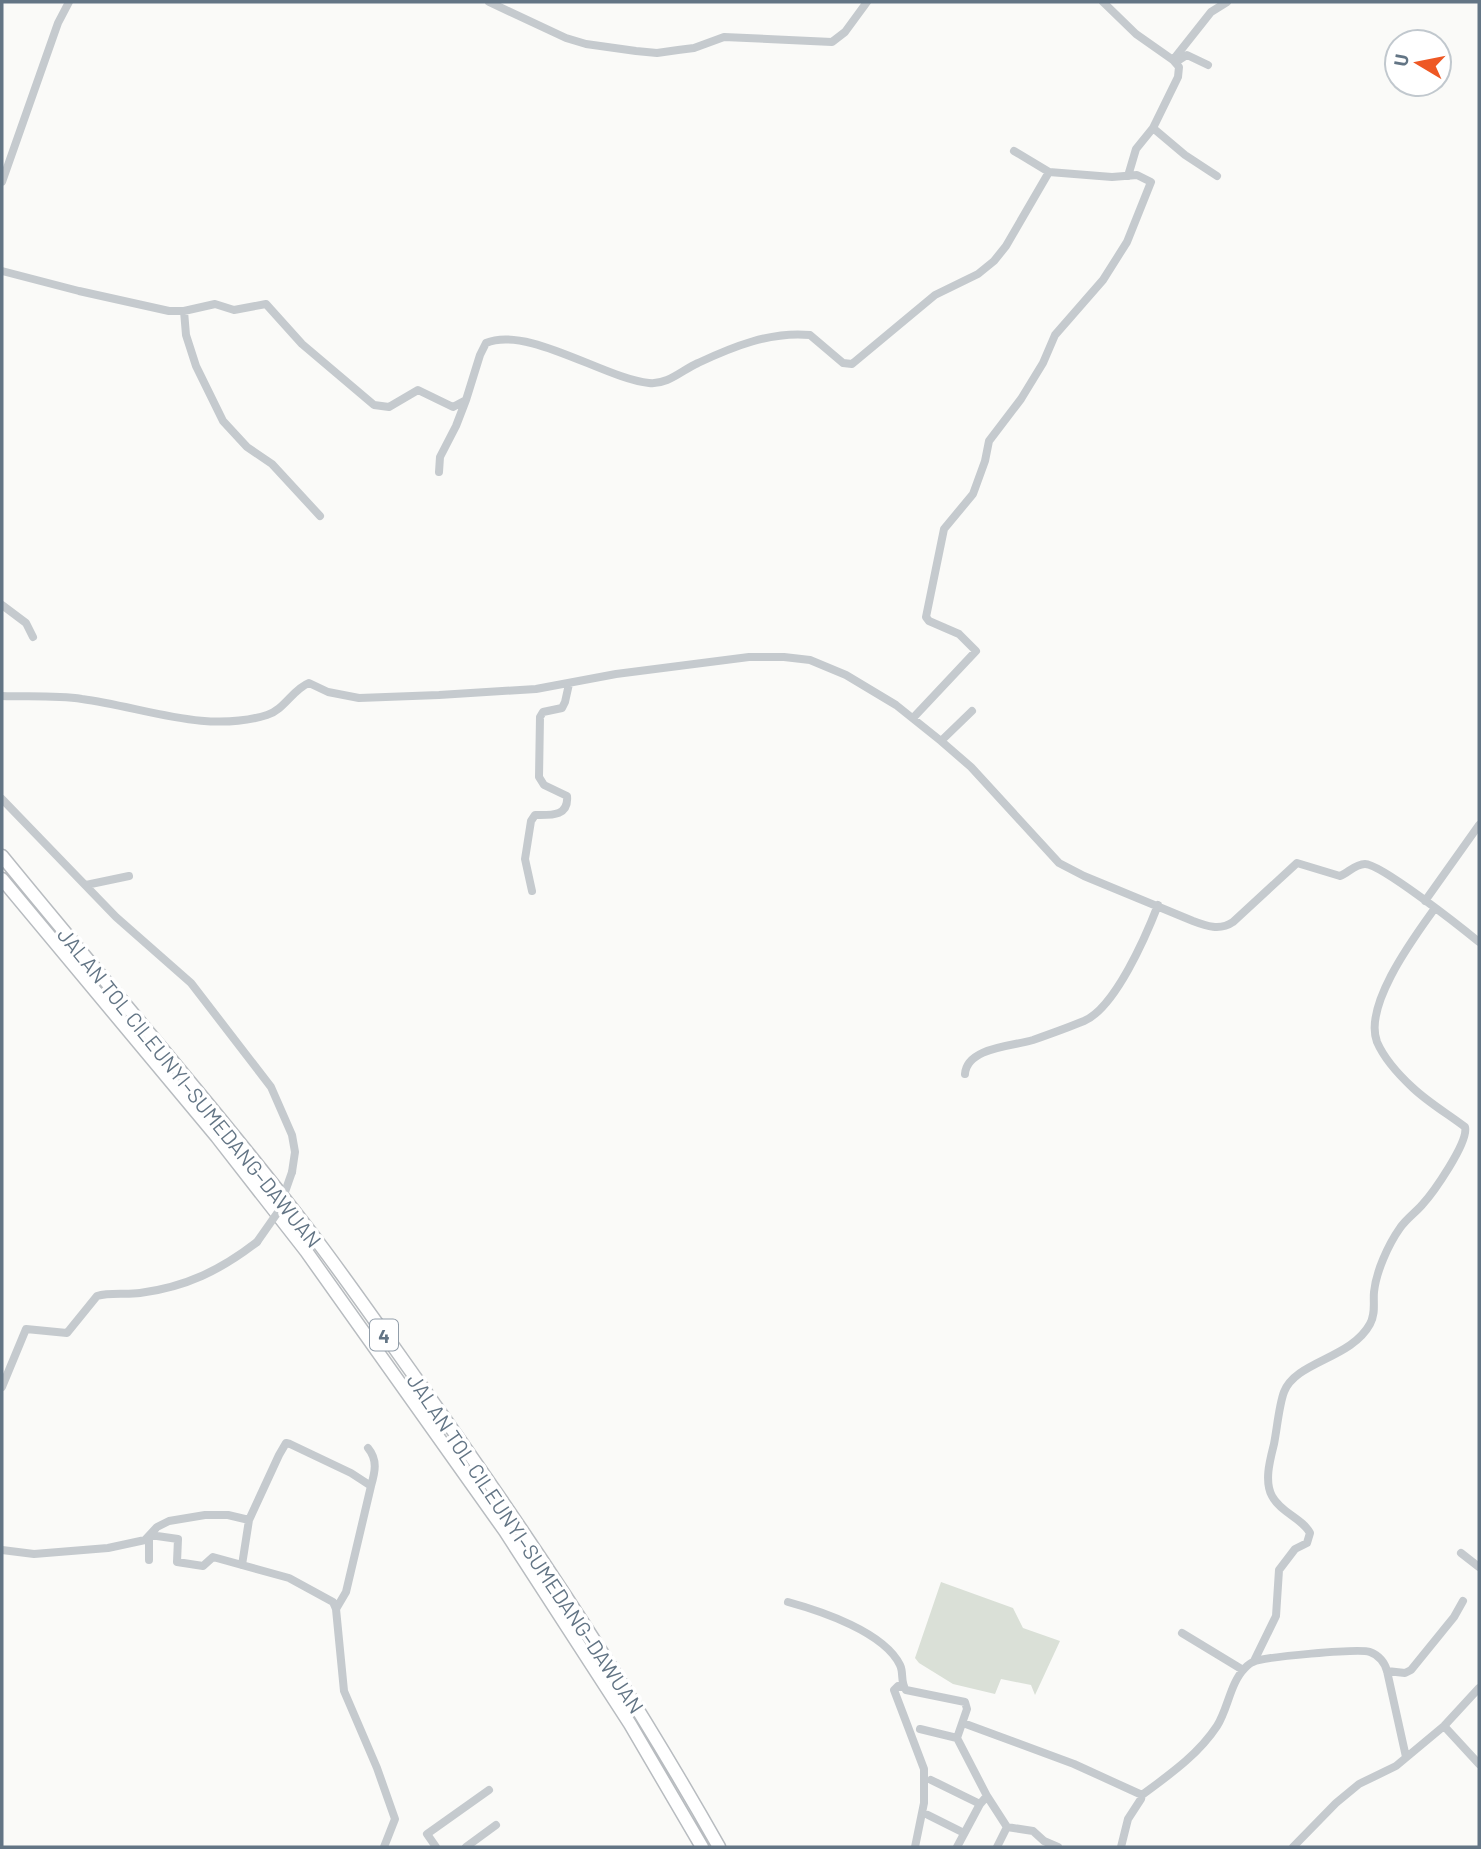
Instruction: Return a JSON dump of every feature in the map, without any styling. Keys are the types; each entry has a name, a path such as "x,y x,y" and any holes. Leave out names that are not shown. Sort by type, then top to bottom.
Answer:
{"highway":[{"name":"JALAN TOL CILEUNYI–SUMEDANG–DAWUAN","path":"2,856 319,1243 453,1430 586,1625 719,1847"},
{"name":"JALAN TOL CILEUNYI–SUMEDANG–DAWUAN","path":"2,879 218,1137 306,1251 505,1531 630,1724 702,1847"}],"street":[{"path":"2,182 58,23 69,2"},
{"path":"489,2 566,38 606,47 657,52 694,48 724,37 830,43 840,39 867,2"},
{"path":"1103,2 1136,34 1179,67 1178,77 1153,128 1136,149 1128,176"},
{"path":"1174,61 1212,12 1227,2"},
{"path":"1174,61 1187,55 1208,65"},
{"path":"1153,128 1185,155 1217,176"},
{"path":"913,718 976,651 959,634 929,621 926,617 944,529 973,494 989,441 1021,399 1043,363 1055,335 1103,280 1127,242 1151,182 1141,176 1097,177 1049,172 1014,151"},
{"path":"439,472 440,457 456,426 486,343 513,339 649,383 669,380 696,363 741,345 779,336 810,335 843,363 852,364 935,295 978,274 994,261 1006,246 1049,172"},
{"path":"2,271 169,311 184,311 215,304 234,310 266,304 302,344 377,407 388,407 418,390 449,407 466,400"},
{"path":"184,311 186,335 196,366 223,421 247,447 272,464 320,516"},
{"path":"2,605 26,623 33,637"},
{"path":"2,695 81,699 167,717 239,720 272,713 309,683 328,692 359,698 536,689 630,671 749,657 800,658 820,663 846,675 897,705 971,766 1059,863 1084,876 1200,924 1216,927 1229,925 1296,863 1336,875 1344,875 1354,867 1368,865 1425,901 1479,942"},
{"path":"532,891 525,859 531,821 535,815 556,815 566,808 568,801 567,796 544,785 539,777 540,717 543,712 562,708 569,684"},
{"path":"942,741 972,711"},
{"path":"2,799 116,917 191,983 271,1087 292,1135 295,1152 292,1172 278,1212 257,1242 233,1261 191,1282 167,1289 97,1296 67,1333 26,1329 2,1387"},
{"path":"1425,901 1479,825"},
{"path":"86,885 129,876"},
{"path":"965,1074 967,1066 984,1052 1033,1040 1082,1022 1095,1013 1118,986 1136,956 1158,905"},
{"path":"1122,1847 1128,1819 1142,1795 1181,1766 1218,1725 1243,1670 1254,1661 1276,1616 1279,1570 1295,1549 1307,1543 1310,1533 1305,1525 1291,1517 1272,1496 1268,1479 1285,1389 1304,1369 1350,1346 1370,1324 1374,1314 1377,1277 1400,1227 1422,1205 1456,1156 1466,1135 1465,1127 1414,1089 1388,1059 1377,1042 1375,1033 1374,1024 1379,1005 1390,981 1412,941 1435,908"},
{"path":"242,1565 249,1520 286,1443 351,1473 371,1486"},
{"path":"336,1609 346,1592 371,1486 375,1460 368,1447"},
{"path":"2,1550 34,1555 108,1548 145,1540 163,1523 178,1519 228,1515 249,1520"},
{"path":"149,1560 150,1536"},
{"path":"150,1536 178,1539 177,1562 203,1566 214,1557 289,1578 333,1602 336,1609 344,1691 377,1768 395,1819 384,1847"},
{"path":"1461,1553 1479,1567"},
{"path":"1387,1671 1405,1673 1410,1670 1454,1617 1463,1601"},
{"path":"788,1602 825,1614 870,1634 900,1665 902,1687"},
{"path":"1182,1633 1243,1670"},
{"path":"1254,1661 1332,1651 1368,1651 1380,1658 1387,1671 1406,1756"},
{"path":"915,1847 924,1803 924,1769 894,1690 898,1686 921,1694 965,1702 968,1705 957,1738"},
{"path":"1293,1847 1336,1803 1359,1784 1396,1766 1444,1726 1479,1688"},
{"path":"963,1723 1074,1764 1142,1795"},
{"path":"1444,1726 1479,1763"},
{"path":"920,1729 957,1738 1007,1827"},
{"path":"931,1780 980,1804"},
{"path":"436,1847 427,1833 489,1790"},
{"path":"957,1847 980,1804 988,1796"},
{"path":"928,1815 964,1833"},
{"path":"466,1847 496,1825"},
{"path":"1007,1827 1034,1831 1043,1844 1058,1847"},
{"path":"997,1847 1007,1827"}],"shaded area":[{"path":"941,1582 1013,1608 1023,1628 1060,1641 1035,1695 1031,1685 1001,1679 995,1694 953,1684 919,1663 915,1658"}]}
